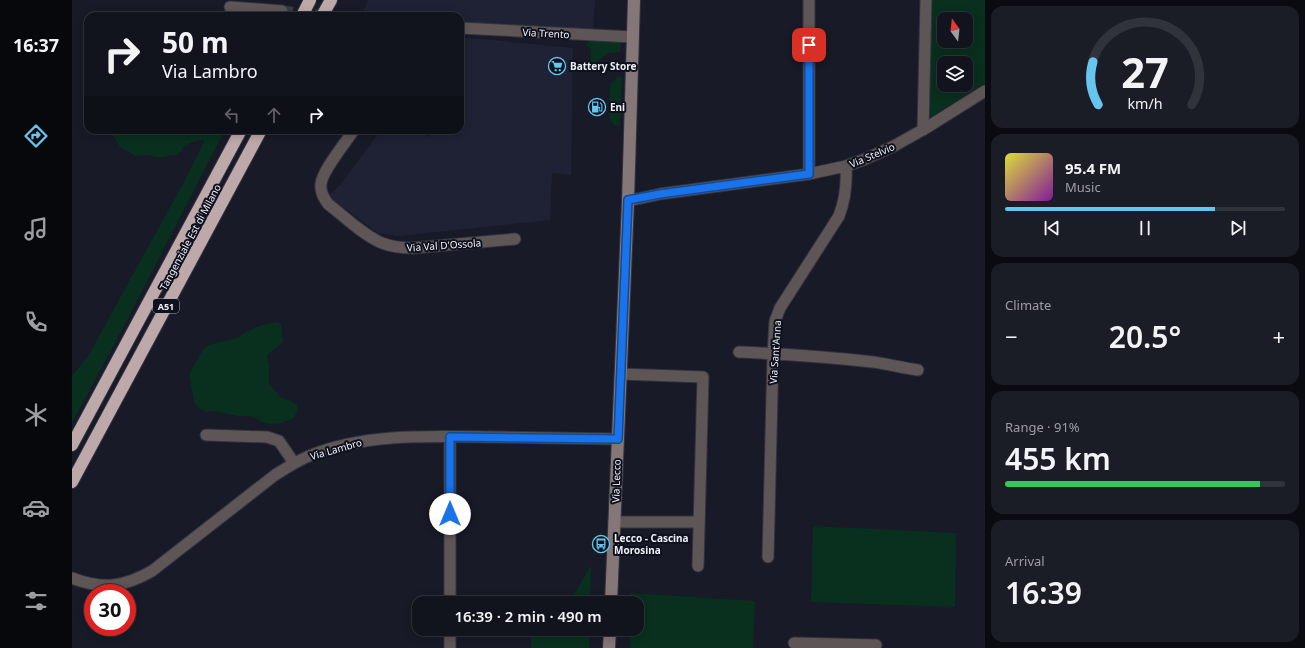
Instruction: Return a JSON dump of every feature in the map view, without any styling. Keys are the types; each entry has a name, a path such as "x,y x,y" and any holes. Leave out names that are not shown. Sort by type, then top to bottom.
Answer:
{"highway":[{"path":"304,12 310,0"},
{"path":"324,12 331,0"},
{"name":"Tangenziale Est di Milano","path":"72,445 239,134"},
{"name":"Tangenziale Est di Milano","path":"72,482 259,134"}],"street":[{"path":"628,200 634,0"},
{"path":"809,0 809,174"},
{"path":"923,130 926,0"},
{"path":"230,7 282,11"},
{"name":"Via Trento","path":"464,28 633,37"},
{"name":"Via Stelvio","path":"628,200 660,194 809,174 846,166 887,150 923,130 985,90"},
{"name":"Via Val D'Ossola","path":"351,134 324,174 321,192 328,204 370,237 381,243 396,247 413,248 515,239"},
{"name":"Via Sant'Anna","path":"768,557 775,321 780,308 839,216 844,203 846,166"},
{"name":"Via Lecco","path":"611,596 628,200"},
{"path":"739,352 875,362 899,368 918,370"},
{"path":"621,374 703,377 698,566"},
{"path":"206,435 267,437 279,441 294,463"},
{"path":"450,437 450,596"},
{"name":"Via Lambro","path":"72,578 85,583 105,586 127,583 139,578 152,571 275,475 294,463 329,449 370,440 450,437 618,439"},
{"path":"614,522 699,522"},
{"path":"450,636 450,648"},
{"path":"609,648 610,636"},
{"path":"794,643 834,646 876,645"}],"shaded area":[{"path":"368,0 595,0 593,32 464,23 464,12 363,12"},
{"path":"464,37 573,48 571,175 552,173 550,220 398,236 378,233 328,196 341,184 378,134 426,134 429,137 429,134 464,134"}],"green space":[{"path":"928,0 985,0 985,83 973,90 973,56 937,56 937,92 971,92 932,116 929,116"},
{"path":"594,40 619,41 621,44 620,52 609,53 590,67 591,49 585,44"},
{"path":"618,76 622,78 620,126 614,125 609,118 610,85"},
{"path":"112,134 223,134 123,328 72,423 72,376 88,356 185,180 205,140 195,141 183,147 177,155 165,157 155,157 149,155 136,156 120,147"},
{"path":"276,322 281,324 283,342 267,355 269,366 269,383 280,397 297,405 298,409 294,418 281,423 271,424 265,423 250,416 238,416 213,411 206,412 197,407 194,402 189,374 203,350 208,345 237,338 262,325"},
{"path":"813,526 956,533 955,607 811,602"},
{"path":"591,565 590,596 573,596"},
{"path":"630,593 755,601 753,648 630,648 630,636 644,636 644,596 630,596"},
{"path":"531,636 590,636 589,648 531,648"}],"tunnel":[{"path":"282,11 292,12"}],"place":[{"name":"Battery Store","path":"557,66"},
{"name":"Eni","path":"597,107"},
{"name":"Lecco - Cascina Morosina","path":"601,544"}],"route":[{"path":"450,514 450,437 618,439 628,200 742,182 809,174 809,45"}]}
